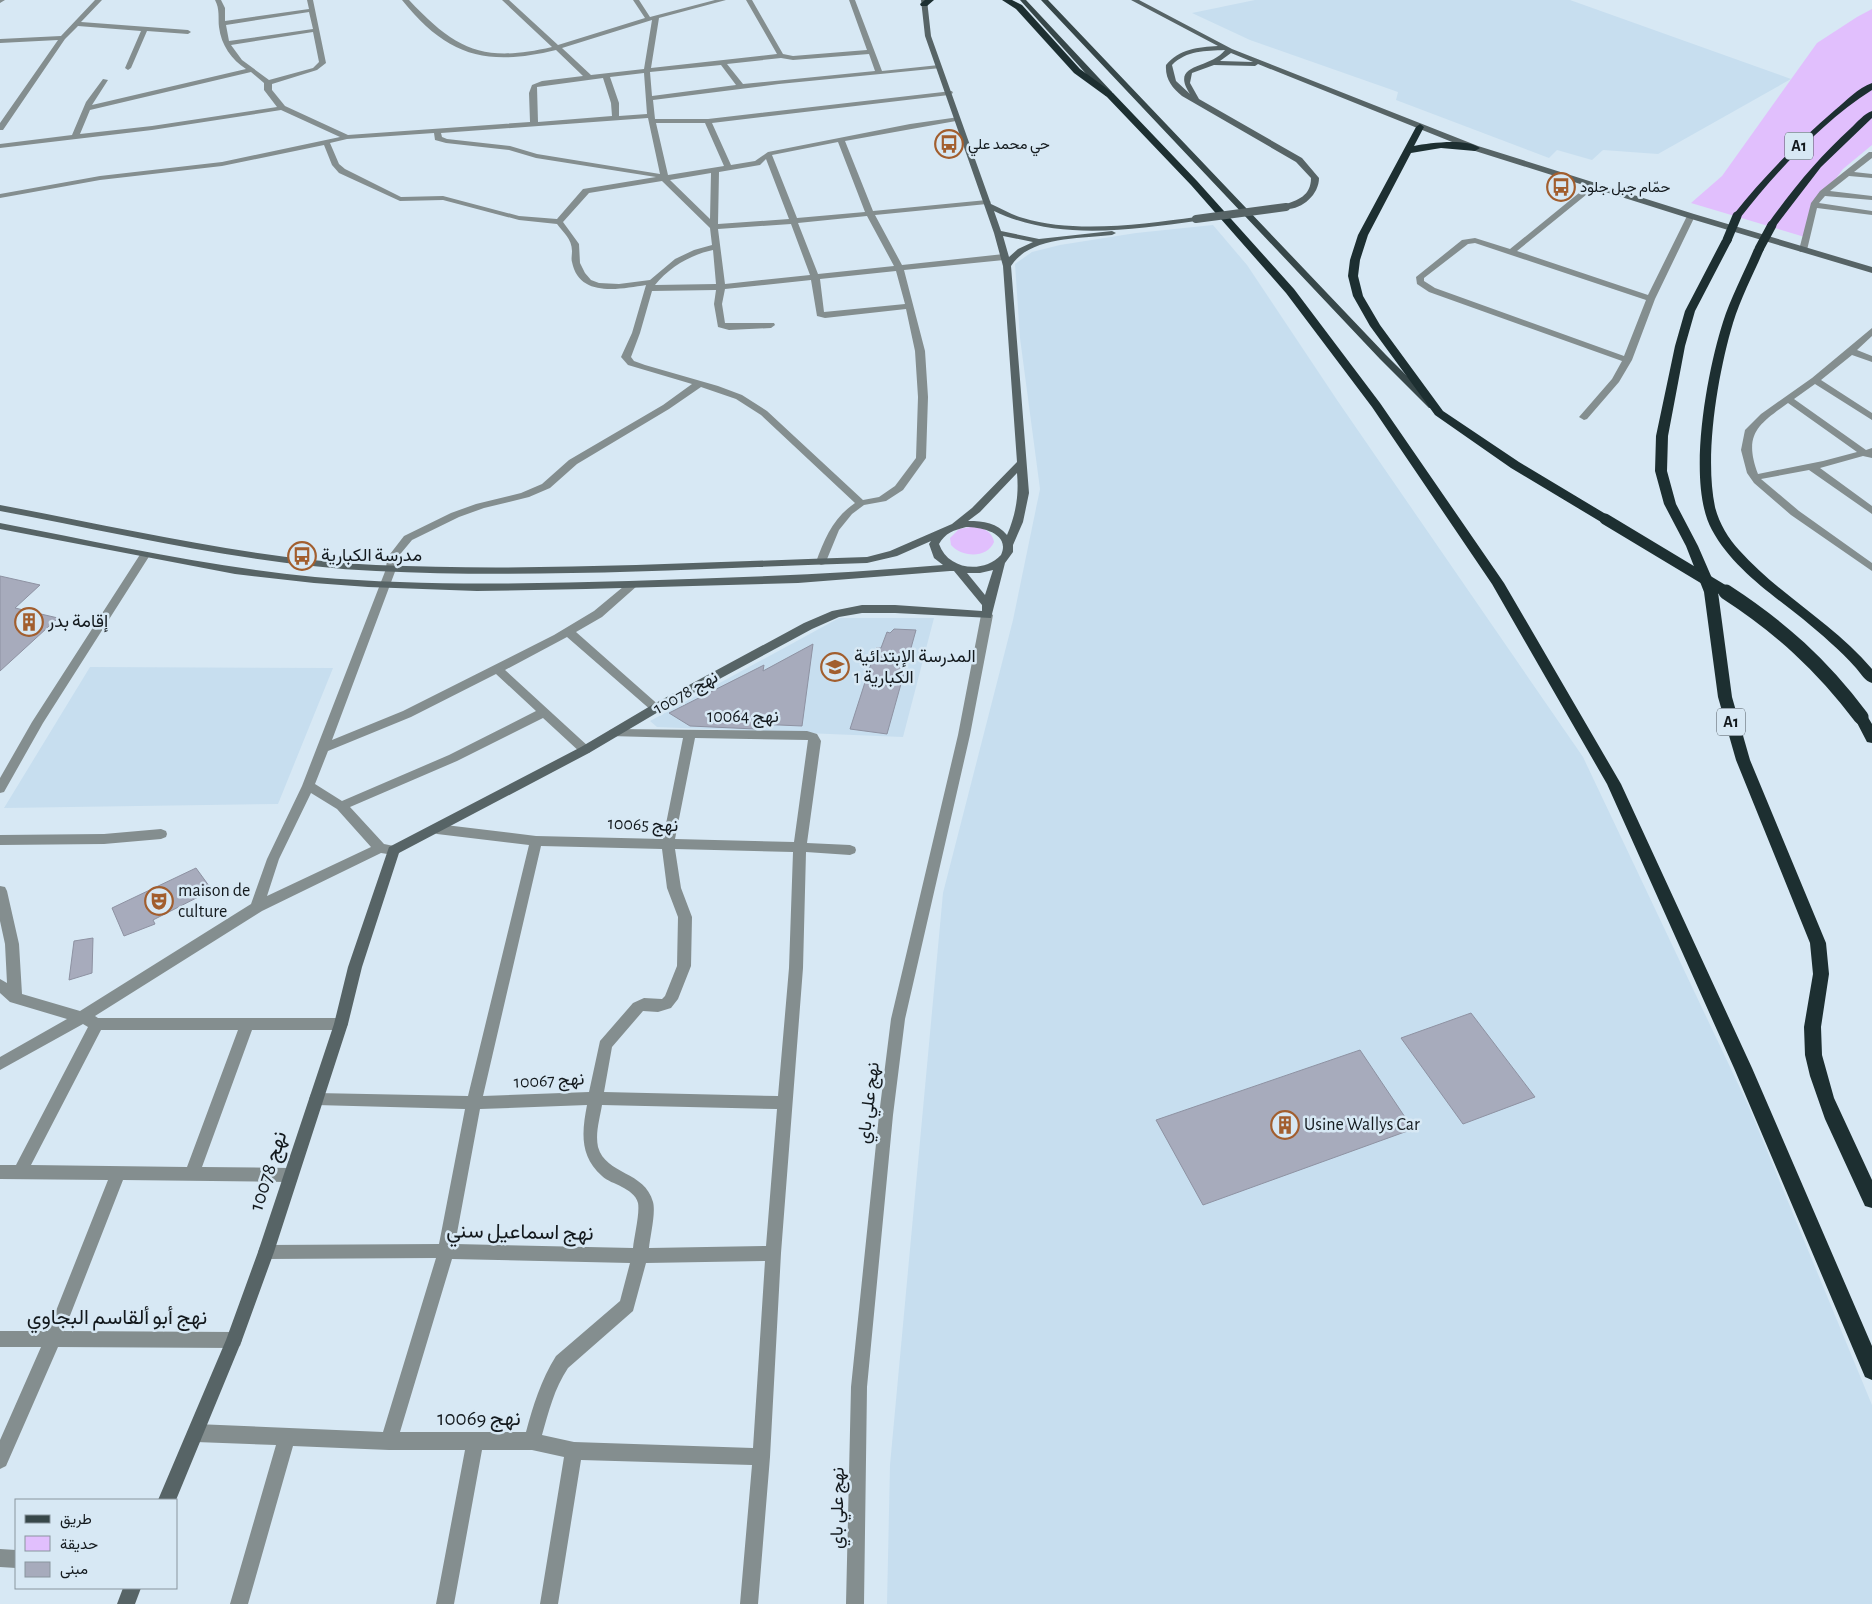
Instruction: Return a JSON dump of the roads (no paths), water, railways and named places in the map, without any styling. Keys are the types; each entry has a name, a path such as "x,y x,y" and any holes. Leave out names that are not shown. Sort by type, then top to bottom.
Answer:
{"highway":[{"path":"1006,0 1018,7 1077,71 1110,95 1194,183 1290,291 1376,405 1498,583 1614,784 1743,1068 1872,1370"},
{"name":"A1","path":"1872,86 1853,98 1794,150 1737,216 1727,240 1690,311 1680,346 1662,436 1661,471 1670,504 1692,546 1711,592 1716,612 1725,697 1743,760 1818,943 1821,975 1814,1020 1814,1060 1821,1086 1832,1114 1872,1200"},
{"name":"A1","path":"1872,114 1852,130 1824,158 1772,225 1759,249 1728,322 1710,416 1705,477 1709,508 1720,532 1739,558 1835,639 1872,678"},
{"path":"1420,127 1363,235 1355,260 1353,276 1358,296 1375,326 1439,412 1515,465 1715,584 1770,622 1822,669 1850,701 1872,738"},
{"path":"1408,151 1434,144 1475,148"}],"main road":[{"path":"1023,0 1110,95"},
{"path":"1044,0 1402,377 1439,412"},
{"path":"1134,0 1228,49 1264,65 1475,148 1593,186 1872,270"},
{"path":"0,526 145,555 258,574 315,580 385,584 534,587 788,580 956,568 981,570 1000,563 1008,554 1009,544 1018,522 1024,493 1005,262 998,232 956,119 950,93 928,36 926,1"},
{"path":"1197,100 1186,83 1186,77 1189,72 1213,63 1228,49"},
{"path":"998,232 1029,240 1094,236 1164,223 1286,207 1301,201 1313,190 1315,178 1300,160 1176,86 1168,72 1168,65 1182,54 1193,50 1228,49"},
{"path":"1213,63 1264,65"},
{"path":"988,204 1018,219 1049,225 1096,227 1164,223"},
{"path":"998,232 1049,225"},
{"path":"1005,262 1025,247 1059,239"},
{"path":"0,508 274,559 391,569 538,570 867,560 893,554 954,526 976,510 1022,462"},
{"path":"954,526 971,523 988,526 1002,533 1009,544"},
{"path":"941,532 934,541 933,551 940,560 956,568 988,610"},
{"name":"نهج علي باي","path":"988,610 1000,563"},
{"name":"نهج 10078","path":"167,1499 234,1340 266,1252 341,1024 387,849 437,829 585,750 656,708 808,626 836,614 862,609 988,610"},
{"path":"126,1604 132,1589"}],"street":[{"path":"0,128 63,38 99,0"},
{"path":"218,0 222,5 222,23 228,42 240,62 259,74 268,83 268,90 282,108 347,137"},
{"path":"268,83 320,66 323,63 310,0"},
{"path":"405,0 432,30 448,42 476,54 511,58 557,48 652,17 723,0"},
{"path":"505,0 589,77"},
{"path":"636,0 652,17 647,70 651,118 665,177 714,227 988,204"},
{"path":"748,0 781,56"},
{"path":"852,0 879,73"},
{"path":"222,23 312,10"},
{"path":"77,24 188,32"},
{"path":"128,68 145,29"},
{"path":"228,42 316,30"},
{"path":"0,41 63,38"},
{"path":"534,125 535,106 532,92 534,86 542,83 781,56 793,58 870,52"},
{"path":"722,62 742,87"},
{"path":"650,98 939,67"},
{"path":"88,108 252,70"},
{"path":"606,76 615,104 616,119"},
{"path":"75,137 88,108 106,80"},
{"path":"0,196 100,178 229,163 347,137 616,119 708,120 950,93"},
{"path":"0,146 282,108"},
{"path":"559,222 586,191 757,163 768,154 956,119"},
{"path":"708,120 729,168"},
{"path":"437,132 438,138 446,141 510,148 536,156 665,177"},
{"path":"821,562 834,529 848,512 861,503 882,499 899,488 921,458 923,397 920,351 910,306 899,268 870,214 841,140"},
{"path":"326,142 342,171 400,199 436,197 519,218 559,222 574,240 576,261 583,276 590,284 605,287 650,285 721,287 899,268 1005,262"},
{"path":"768,154 815,277 822,315 910,306"},
{"path":"1803,250 1814,205 1823,193 1872,154"},
{"path":"715,171 714,227 721,287 718,304 721,325 728,327 770,325"},
{"path":"1847,174 1872,176"},
{"path":"1512,251 1593,186"},
{"path":"1823,193 1872,198"},
{"path":"1814,205 1872,213"},
{"path":"1584,417 1616,380 1627,360 1651,299 1691,216"},
{"path":"1627,360 1432,290 1420,282 1420,277 1469,240 1482,240 1651,299"},
{"path":"717,248 678,260 650,285 636,333 626,357 631,362 642,367 715,388 739,397 764,413 861,503"},
{"path":"1872,331 1815,380 1764,416 1750,430 1746,450 1754,477 1795,513 1872,568"},
{"path":"1851,351 1872,359"},
{"path":"1815,380 1871,416"},
{"path":"257,907 273,859 308,786 323,748 391,569 392,558 408,538 454,515 480,506 525,495 546,486 573,462 666,407 699,384"},
{"path":"1787,398 1869,454"},
{"path":"1754,477 1812,467 1869,454"},
{"path":"1812,467 1872,511"},
{"path":"0,789 38,722 145,555"},
{"path":"323,748 407,714 568,632 598,614 633,584"},
{"name":"نهج علي باي","path":"855,1604 859,1387 886,1115 898,1019 964,735 988,610"},
{"path":"568,632 656,708"},
{"path":"497,668 585,750"},
{"path":"341,806 453,758 544,712"},
{"name":"نهج 10064","path":"614,733 807,735 813,737 815,741 800,847"},
{"path":"532,1441 547,1388 554,1373 562,1362 627,1305 640,1256 646,1204 641,1192 630,1183 608,1172 598,1161 591,1148 590,1131 605,1045 638,1007 644,1004 658,1006 666,1004 684,966 685,917 674,888 668,844 690,734"},
{"path":"308,786 341,806 387,849"},
{"name":"نهج 10065","path":"437,829 536,841 800,847 850,850"},
{"path":"0,840 104,839 162,834"},
{"path":"389,1441 446,1251 474,1103 536,841"},
{"path":"749,1604 761,1457 784,1103 796,968 800,847"},
{"name":"نهج 10078","path":"0,1064 82,1017 257,907 387,849"},
{"path":"0,891 12,944 15,998"},
{"path":"0,985 15,998 82,1017 97,1024 341,1024"},
{"path":"20,1172 97,1024"},
{"path":"192,1175 247,1024"},
{"name":"نهج 10067","path":"316,1099 474,1103 595,1098 784,1103"},
{"path":"0,1172 290,1175"},
{"path":"0,1460 53,1339 118,1173"},
{"name":"نهج اسماعيل سني","path":"266,1252 446,1251 640,1256 773,1253"},
{"name":"نهج أبو ألقاسم البجاوي","path":"0,1339 234,1340"},
{"name":"نهج 10069","path":"196,1434 389,1441 532,1441 574,1452 761,1457"},
{"path":"239,1604 287,1438"},
{"path":"445,1604 475,1440"},
{"path":"549,1604 574,1452"},
{"path":"0,1558 15,1558"}],"place":[{"name":"حي محمد علي","path":"949,144"},
{"name":"حمّام جبل جلود","path":"1561,187"},
{"name":"مدرسة الكبارية","path":"302,556"},
{"name":"إقامة بدر","path":"29,622"},
{"name":"المدرسة الإبتدائية الكبارية 1","path":"835,667"},
{"name":"maison de culture","path":"159,901"},
{"name":"Usine Wallys Car","path":"1285,1125"}]}
